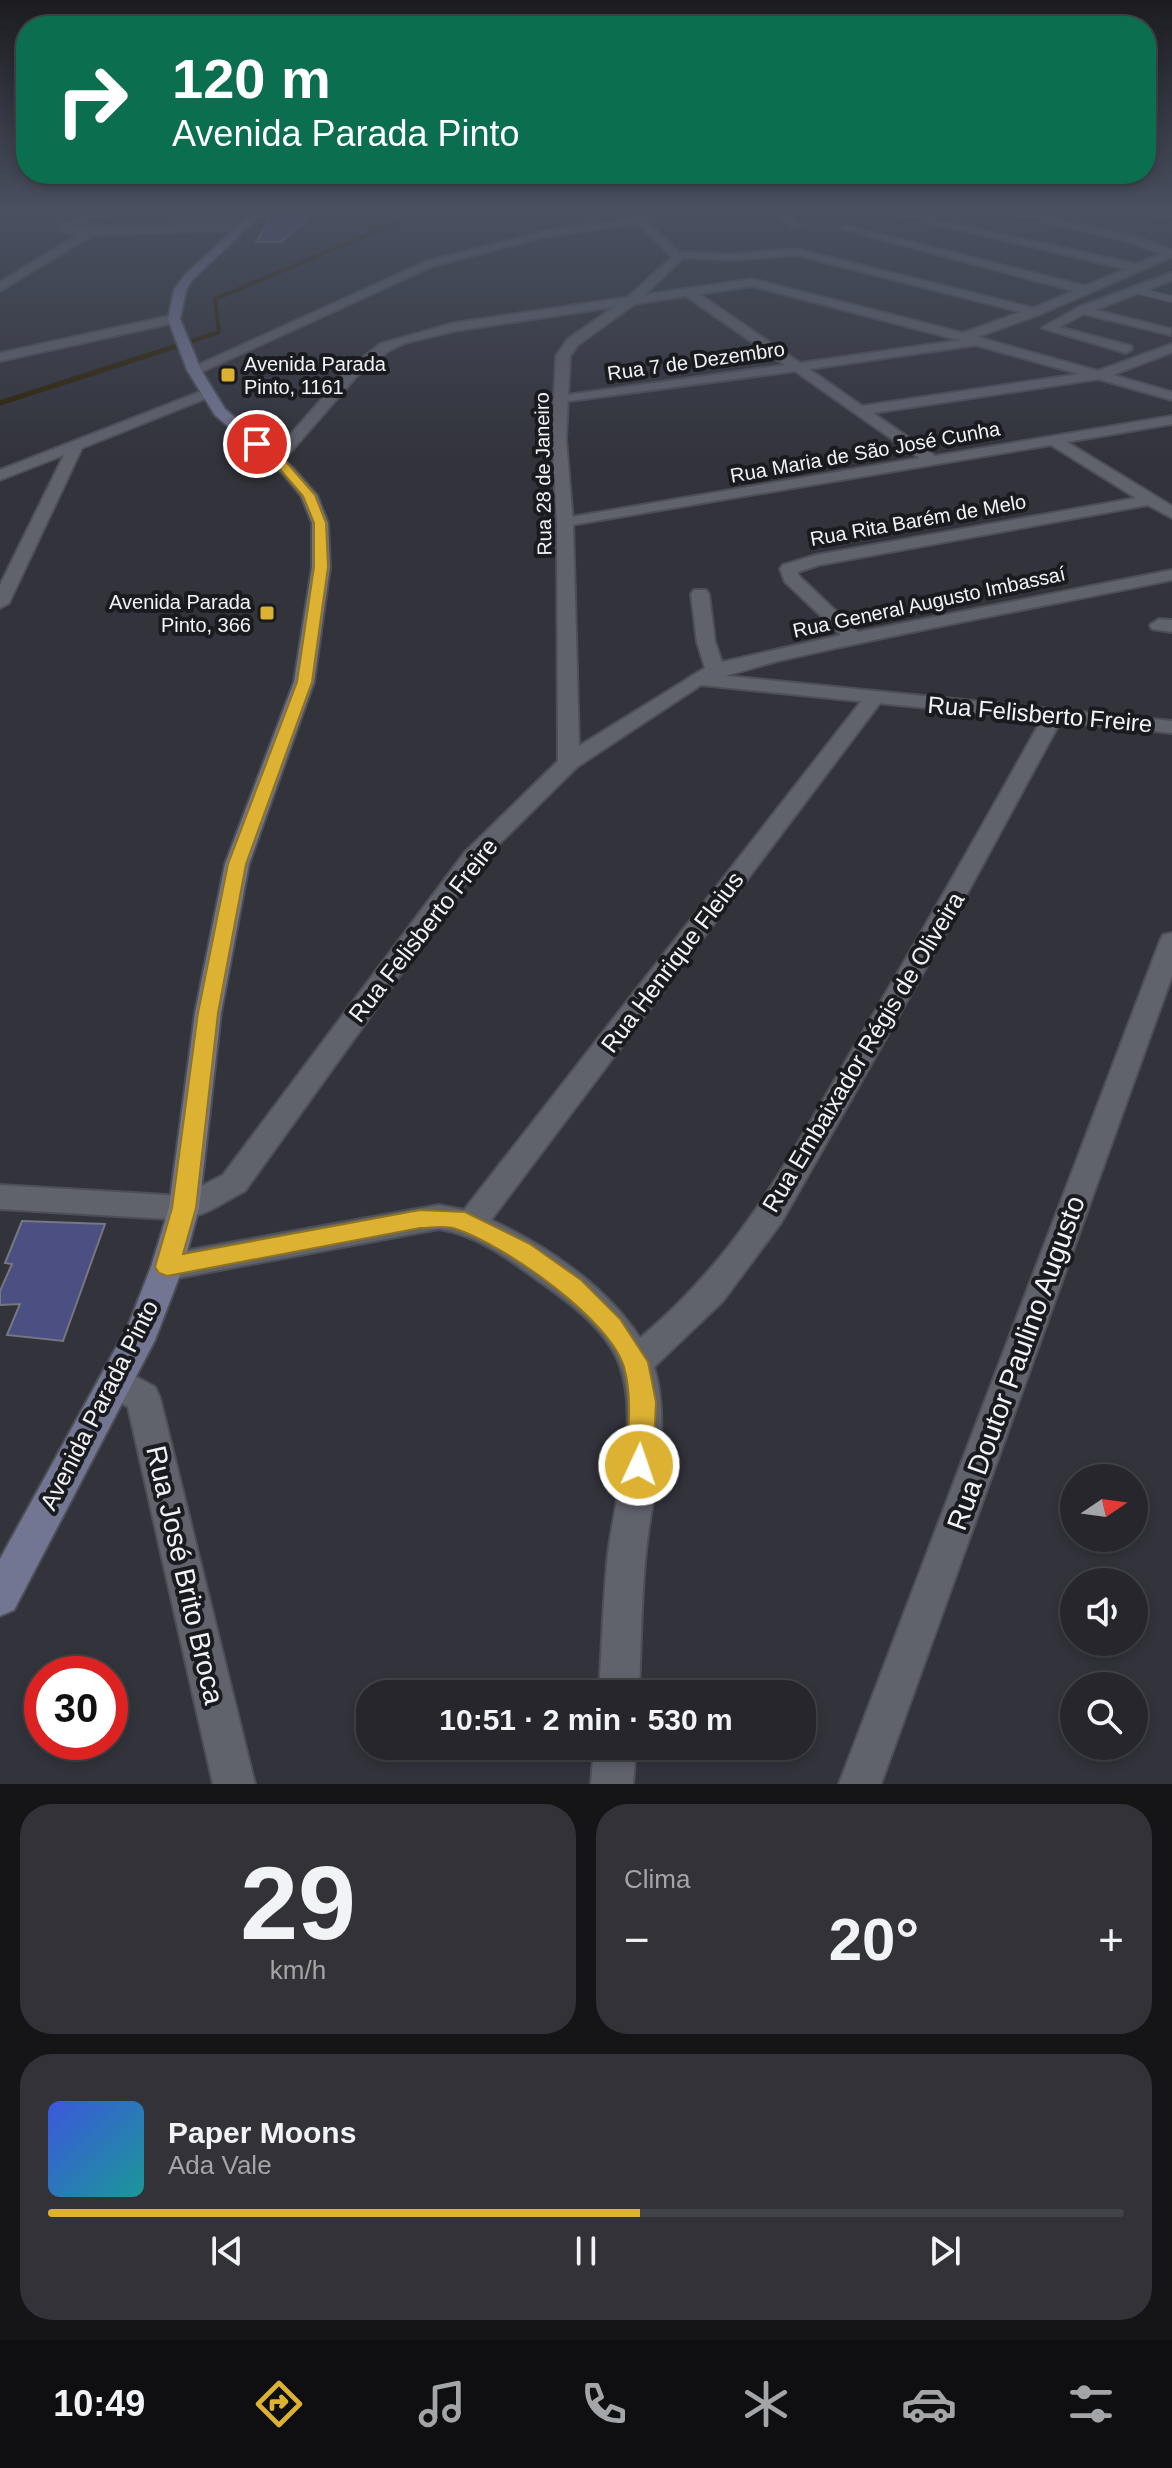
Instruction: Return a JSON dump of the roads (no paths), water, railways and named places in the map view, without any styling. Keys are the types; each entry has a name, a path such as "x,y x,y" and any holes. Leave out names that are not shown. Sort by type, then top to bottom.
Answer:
{"main road":[{"path":"174,319 180,292"},
{"name":"Avenida Parada Pinto","path":"0,1597 143,1330 167,1267 184,1208 208,1013 237,864 304,682 321,567 320,523 309,495 277,459 237,429 207,393 194,370 174,319"}],"street":[{"path":"194,370 366,292"},
{"name":"Rua 28 de Janeiro","path":"569,762 565,523 559,400 565,350 640,292"},
{"path":"277,459 352,373 385,347 401,340 454,327 679,292"},
{"path":"689,292 933,461"},
{"path":"800,292 1172,395"},
{"path":"956,292 1034,312"},
{"path":"964,337 1081,292"},
{"path":"1126,349 1048,328 1129,292"},
{"path":"1083,310 1170,331"},
{"path":"0,357 174,319"},
{"path":"1126,367 1104,359 1170,331"},
{"name":"Rua 7 de Dezembro","path":"559,400 981,342"},
{"path":"862,410 1100,375 1172,348"},
{"path":"0,475 207,393"},
{"name":"Rua Maria de São José Cunha","path":"565,523 1172,420"},
{"path":"1055,441 1172,513"},
{"path":"0,603 76,445"},
{"name":"Rua Rita Barém de Melo","path":"854,638 791,578 789,569 816,560 1151,500"},
{"name":"Rua General Augusto Imbassaí","path":"706,675 854,638 1172,575"},
{"path":"700,594 706,642 706,675"},
{"name":"Rua Felisberto Freire","path":"184,1208 234,1183 473,857 569,762 706,675 873,699 1172,727"},
{"name":"Rua Henrique Fleius","path":"470,1225 873,699"},
{"name":"Rua Embaixador Régis de Oliveira","path":"635,1362 682,1324 708,1296 736,1263 771,1210 959,890 1054,715"},
{"name":"Rua Doutor Paulino Augusto","path":"860,1784 1172,941"},
{"path":"0,1197 184,1208"},
{"path":"167,1267 420,1219 457,1218 521,1251 572,1287 611,1327 635,1362 643,1402 628,1553 620,1680"},
{"name":"Rua José Brito Broca","path":"116,1381 143,1398 234,1784"},
{"path":"612,1784 614,1760"}],"lane":[{"path":"1144,292 1172,299"}],"waterway":[{"path":"189,342 219,332 215,299 231,292"},
{"path":"0,403 189,342"},
{"path":"183,344 189,342"}],"place":[{"name":"Avenida Parada Pinto, 1161","path":"228,375"},
{"name":"Avenida Parada Pinto, 366","path":"267,613"}]}
